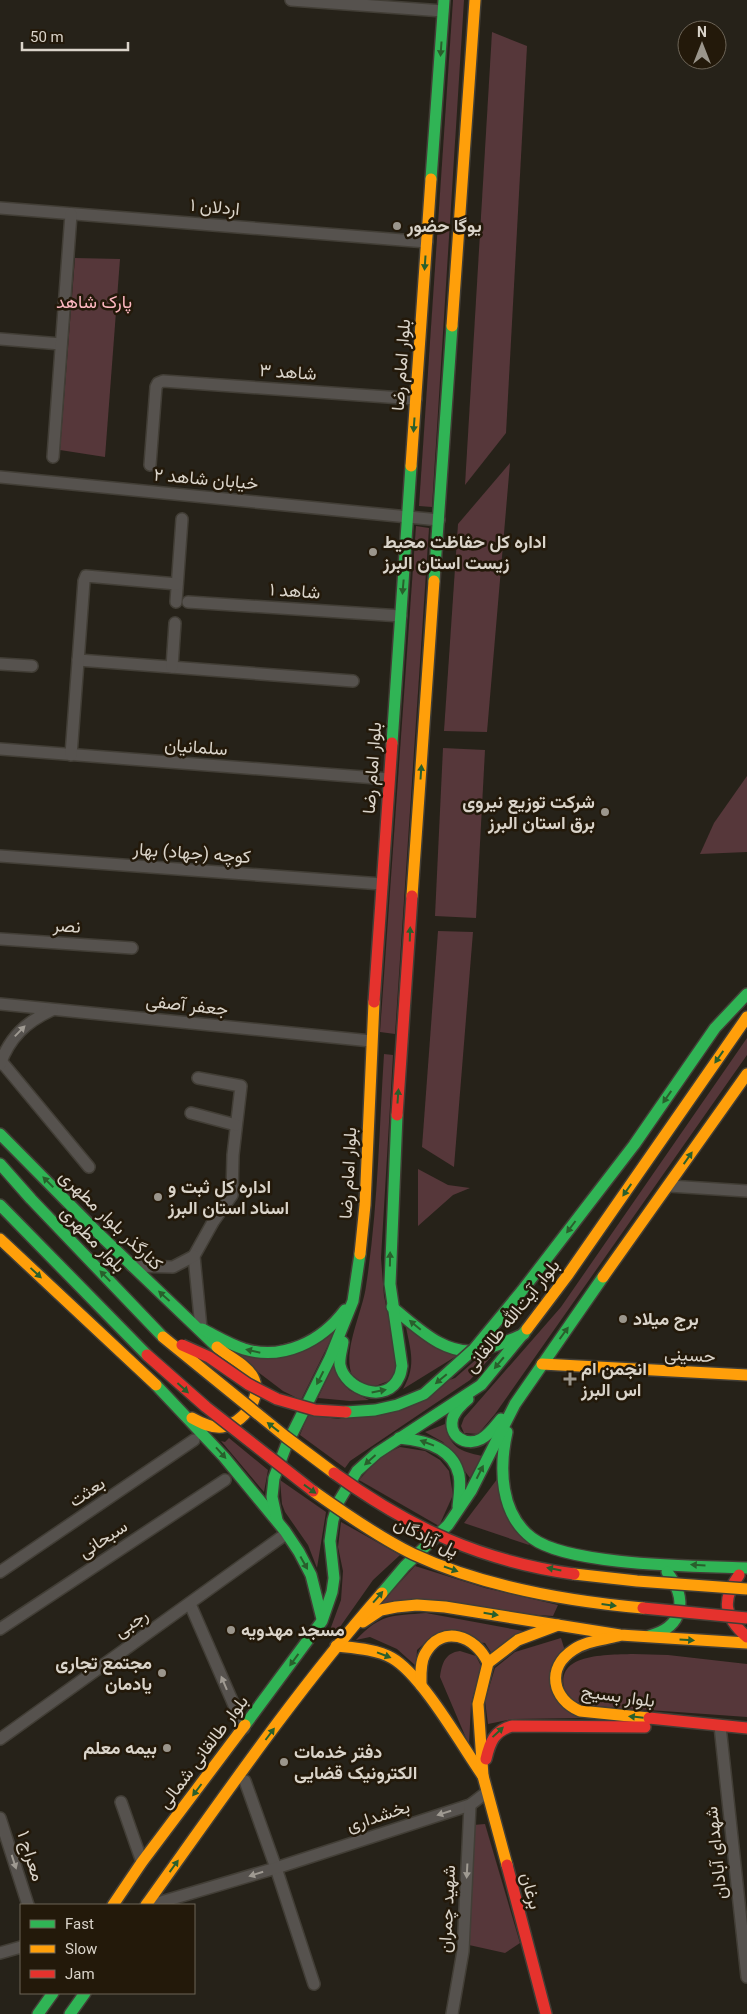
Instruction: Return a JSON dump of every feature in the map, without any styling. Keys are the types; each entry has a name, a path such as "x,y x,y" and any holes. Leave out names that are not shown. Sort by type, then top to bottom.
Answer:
{"main road":[{"path":"354,1301 339,1358 340,1365 348,1382 359,1389 370,1392 384,1391 396,1384 402,1372 402,1358 392,1307 390,1284 396,1123 475,0"},
{"name":"بلوار امام رضا","path":"278,1522 272,1497 274,1478 286,1446 330,1358 354,1301 365,1205 371,1041 444,5"},
{"path":"163,1337 209,1357 248,1384 277,1399 315,1410 354,1412 397,1404 424,1394 474,1349 521,1292 634,1145 716,1028 747,994"},
{"name":"بلوار آیت‌الله طالقانی","path":"322,1621 332,1592 334,1578 330,1541 339,1500 357,1471 377,1453 481,1385 524,1334 567,1276 747,1017"},
{"path":"147,1904 242,1771 336,1646 405,1566 448,1525 471,1491 515,1404 747,1074"},
{"name":"کنارگذر بلوار مطهری","path":"0,1134 132,1266 201,1328"},
{"name":"بلوار مطهری","path":"0,1164 163,1337"},
{"name":"پل آزادگان","path":"0,1205 147,1355 206,1407 297,1479 340,1510 412,1553 447,1568 490,1582 591,1603 747,1618"},
{"path":"0,1239 189,1417 238,1472 298,1550 311,1576 322,1621"},
{"path":"201,1328 244,1349 265,1354 285,1351 303,1344 324,1332 354,1301"},
{"path":"392,1307 438,1342 464,1352 490,1347 524,1334"},
{"path":"189,1417 205,1425 217,1428 234,1423 246,1413 255,1398 254,1378 244,1367 217,1347 201,1328"},
{"name":"پل آزادگان","path":"163,1337 226,1390 322,1465 386,1509 420,1528 456,1544 493,1556 582,1575 637,1581 747,1588"},
{"name":"حسینی","path":"542,1364 747,1375"},
{"path":"481,1385 460,1407 453,1419 452,1427 454,1434 460,1440 472,1443 481,1440 515,1404"},
{"path":"515,1404 502,1447 503,1482 509,1504 518,1523 530,1535 547,1546 573,1553 650,1563 747,1568"},
{"path":"399,1438 428,1442 444,1451 451,1459 458,1470 460,1486 457,1510"},
{"path":"641,1637 653,1636 664,1632 676,1618 681,1602 680,1590 674,1579 666,1570 650,1563"},
{"path":"747,1572 740,1574 732,1583 727,1595 727,1608 730,1620 747,1637"},
{"path":"346,1634 381,1610 417,1605 445,1607 620,1635 747,1643"},
{"name":"بلوار طالقانی شمالی","path":"114,1904 142,1862 244,1728 322,1621"},
{"path":"421,1685 421,1668 427,1650 436,1642 448,1636 467,1638 477,1644 485,1654 488,1663 518,1640 558,1625"},
{"name":"بلوار بسیج","path":"620,1635 582,1645 570,1652 558,1669 555,1681 557,1694 566,1704 572,1709 580,1711 720,1726"},
{"name":"برغان","path":"336,1646 373,1651 392,1658 421,1685 482,1776"},
{"name":"برغان","path":"488,1663 478,1704 482,1776 546,2014"},
{"path":"482,1776 490,1741 495,1732 504,1726 661,1728 720,1726 747,1728"},
{"path":"38,2014 52,1994"},
{"path":"70,2014 84,1994"}],"street":[{"path":"290,0 444,5"},
{"name":"اردلان ۱","path":"0,208 427,242"},
{"path":"53,457 71,214"},
{"path":"0,339 61,344"},
{"name":"شاهد ۳","path":"150,465 158,382 416,399"},
{"name":"خیابان شاهد ۲","path":"0,477 439,520"},
{"path":"176,602 182,519"},
{"path":"71,755 86,576 177,584"},
{"name":"شاهد ۱","path":"188,602 400,616"},
{"path":"172,668 175,623"},
{"path":"78,660 354,681"},
{"path":"0,664 32,666"},
{"name":"سلمانیان","path":"0,749 389,780"},
{"name":"کوچه (جهاد) بهار","path":"0,856 382,884"},
{"name":"نصر","path":"0,939 132,948"},
{"name":"جعفر آصفی","path":"0,1004 371,1041"},
{"path":"52,1010 37,1017 18,1032 8,1045 1,1062 89,1168"},
{"path":"132,1266 173,1267 194,1256 213,1222 232,1195 236,1125 241,1086 198,1078"},
{"path":"191,1112 236,1125"},
{"path":"669,1186 747,1191"},
{"path":"194,1256 201,1328"},
{"name":"بعثت","path":"0,1572 194,1440"},
{"name":"سبحانی","path":"0,1628 225,1480"},
{"name":"رجبی","path":"0,1739 283,1536"},
{"path":"190,1604 244,1728"},
{"name":"شهدای آبادان","path":"720,1726 747,1977"},
{"path":"245,1781 314,1984"},
{"name":"بخشداری","path":"154,1904 276,1868 470,1805 487,1792"},
{"path":"122,1802 142,1862"},
{"name":"شهید چمران","path":"452,2014 463,1951 470,1805"},
{"name":"معراج ۱","path":"0,1818 28,1904"},
{"path":"0,1953 20,1947"}],"green space":[{"path":"453,0 464,0 432,507 419,506"},
{"path":"492,32 527,46 506,433 465,485"},
{"name":"پارک شاهد","path":"75,258 120,259 105,457 60,450"},
{"path":"510,463 487,732 444,731 458,524"},
{"path":"416,526 429,528 395,1034 380,1032"},
{"path":"443,748 485,750 476,918 435,916"},
{"path":"747,776 747,852 700,854 714,823"},
{"path":"438,931 473,932 454,1167 422,1147"},
{"path":"747,1038 747,1055 495,1414 478,1434 464,1433 461,1426 464,1418 561,1307"},
{"path":"384,1054 393,1055 381,1258 384,1296 398,1363 394,1379 370,1388 352,1375 350,1354 351,1343 364,1296 370,1257 376,1199"},
{"path":"418,1169 448,1185 470,1188 453,1195 418,1226"},
{"path":"405,1321 458,1355 403,1389 408,1380 411,1363"},
{"path":"336,1329 301,1400 283,1391 220,1343 243,1355"},
{"path":"479,1357 491,1357 470,1380 350,1461 345,1468 300,1435 308,1415 339,1419 455,1378"},
{"path":"334,1363 349,1390 369,1400 350,1401 318,1398"},
{"path":"445,1424 450,1438 457,1447 482,1456 470,1478 443,1442 425,1432"},
{"path":"229,1438 268,1470 264,1492 221,1441 225,1442"},
{"path":"400,1447 425,1451 440,1460 449,1471 453,1495 439,1526 359,1480 381,1456"},
{"path":"498,1478 529,1545 464,1523"},
{"path":"280,1480 326,1512 317,1568 308,1545 285,1512 282,1504"},
{"path":"341,1522 400,1555 373,1580 335,1634 330,1630 341,1600 343,1571 338,1547"},
{"path":"415,1566 485,1588 558,1605 553,1616 380,1604"},
{"path":"426,1613 529,1632 492,1654 485,1643 431,1637 417,1650 416,1666 397,1649 370,1637 356,1640 380,1620 396,1616"},
{"path":"561,1638 565,1651 550,1676 582,1718 513,1719 488,1724 485,1701 495,1668 515,1652"},
{"path":"460,1651 476,1656 481,1666 471,1704 469,1745 440,1677 442,1667 448,1656"},
{"path":"633,1654 668,1655 747,1664 747,1717 593,1706 569,1700 564,1685 565,1673 571,1665 594,1657"},
{"path":"485,1824 520,1943 505,1953 469,1945 473,1825"}],"traffic: fast":[{"path":"431,179 444,0"},
{"path":"434,581 452,326"},
{"path":"392,743 411,466"},
{"path":"521,1292 634,1145 715,1028 747,994"},
{"path":"343,1342 340,1365 343,1374 350,1381 367,1391 376,1392 393,1386 400,1376 402,1366 390,1284 397,1115"},
{"path":"0,1134 99,1234 217,1347"},
{"path":"0,1164 163,1337"},
{"path":"0,1205 147,1355"},
{"path":"277,1520 272,1497 274,1478 286,1446 330,1358 353,1301 360,1254"},
{"path":"382,1593 405,1566 448,1525 471,1491 515,1404 603,1277"},
{"path":"346,1412 375,1410 397,1405 424,1394 474,1349 521,1292"},
{"path":"392,1307 432,1339 455,1349 467,1351 480,1350 524,1334"},
{"path":"202,1329 244,1349 273,1352 301,1346 325,1331 345,1310"},
{"path":"245,1725 322,1621 332,1592 334,1578 330,1541 333,1520 339,1501 357,1471 377,1453 481,1385 527,1329"},
{"path":"156,1385 224,1457 285,1531 311,1575 322,1619"},
{"path":"468,1399 459,1407 453,1417 453,1430 459,1438 469,1442 481,1439 501,1419"},
{"path":"507,1432 503,1460 504,1490 513,1516 521,1528 532,1538 550,1547 574,1554 603,1559 635,1563 747,1568"},
{"path":"399,1438 427,1443 436,1447 444,1452 456,1465 460,1487 458,1507"},
{"path":"649,1636 661,1632 670,1626 676,1619 679,1611 678,1592 667,1572"},
{"path":"38,2014 52,1994"},
{"path":"70,2014 84,1994"}],"traffic: slow":[{"path":"452,326 475,0"},
{"path":"411,466 431,179"},
{"path":"412,896 434,581"},
{"path":"360,1254 365,1205 374,1002"},
{"path":"527,1329 567,1276 747,1017"},
{"path":"603,1277 747,1074"},
{"path":"0,1239 156,1385"},
{"path":"163,1337 286,1437 334,1473"},
{"path":"192,1418 210,1426 222,1427 230,1425 249,1409 256,1393 256,1385 250,1372 217,1347"},
{"path":"542,1364 747,1375"},
{"path":"313,1491 388,1540 440,1566 525,1591 555,1597 643,1608"},
{"path":"574,1574 637,1581 747,1589"},
{"path":"147,1904 290,1707 350,1630 382,1593"},
{"path":"363,1622 381,1610 417,1605 445,1607 620,1635 747,1643"},
{"path":"507,1865 483,1776 478,1704 488,1663 518,1640 558,1625"},
{"path":"421,1685 422,1661 425,1654 432,1644 449,1636 467,1640 483,1654 488,1663"},
{"path":"618,1636 583,1645 564,1657 556,1674 558,1691 563,1699 580,1711 649,1718"},
{"path":"336,1646 365,1649 386,1655 404,1667 428,1695 483,1776"},
{"path":"114,1904 142,1862 245,1725"}],"traffic: jam":[{"path":"374,1002 392,743"},
{"path":"397,1115 412,896"},
{"path":"182,1345 209,1357 248,1384 277,1399 315,1410 346,1412"},
{"path":"147,1355 206,1407 313,1491"},
{"path":"334,1473 390,1510 448,1539 477,1551 508,1560 574,1574"},
{"path":"739,1575 729,1592 728,1608 739,1630 747,1637"},
{"path":"643,1608 747,1618"},
{"path":"649,1718 747,1728"},
{"path":"486,1759 489,1747 497,1734 512,1726 645,1727"},
{"path":"507,1865 546,2014"}],"place":[{"name":"یوگا حضور","path":"397,226"},
{"name":"اداره کل حفاظت محیط زیست استان البرز","path":"373,552"},
{"name":"شرکت توزیع نیروی برق استان البرز","path":"605,812"},
{"name":"اداره کل ثبت و اسناد استان البرز","path":"158,1197"},
{"name":"برج میلاد","path":"623,1319"},
{"name":"انجمن ام اس البرز","path":"570,1379"},
{"name":"مسجد مهدویه","path":"231,1630"},
{"name":"مجتمع تجاری یادمان","path":"162,1673"},
{"name":"بیمه معلم","path":"167,1748"},
{"name":"دفتر خدمات الکترونیک قضایی","path":"284,1762"}]}
